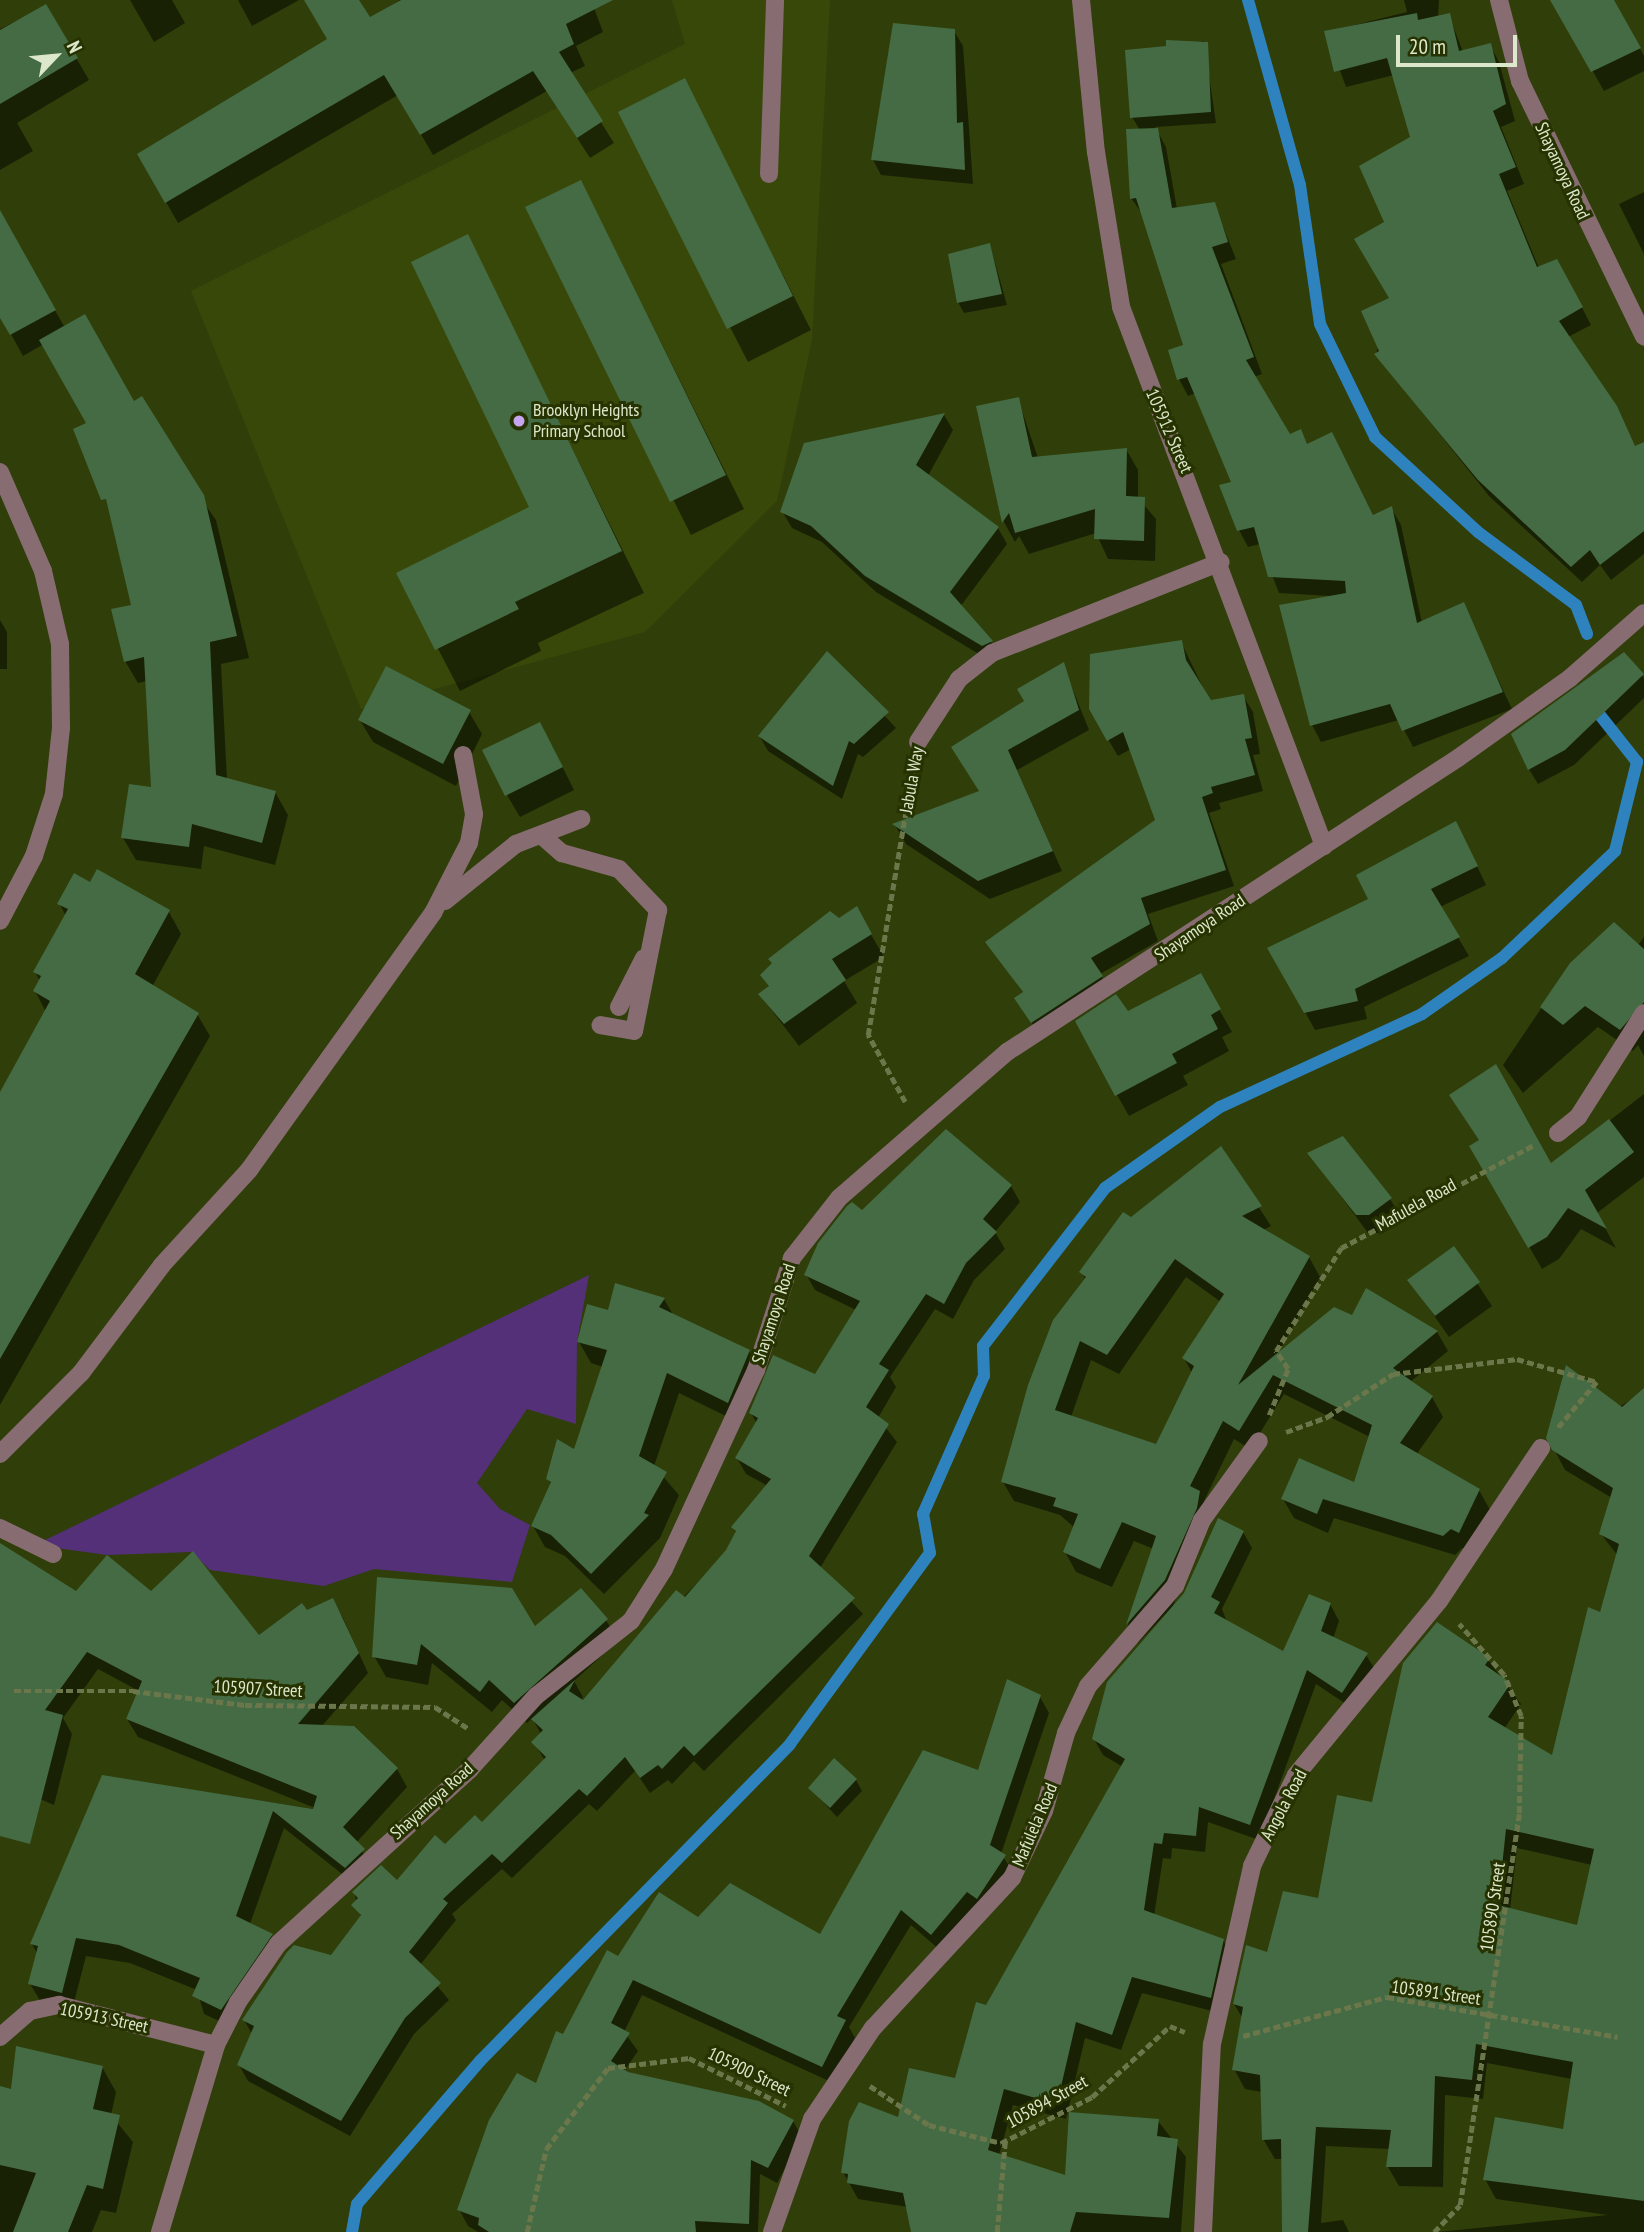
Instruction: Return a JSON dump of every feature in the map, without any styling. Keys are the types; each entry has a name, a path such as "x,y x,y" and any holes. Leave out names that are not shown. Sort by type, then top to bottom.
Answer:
{"street":[{"path":"769,174 775,0"},
{"name":"105912 Street","path":"1081,0 1096,152 1121,307 1136,359 1221,562 1324,846"},
{"name":"Shayamoya Road","path":"1499,0 1520,81 1644,336"},
{"path":"0,472 43,572 60,644 61,728 54,794 33,856 0,921"},
{"name":"Jabula Way","path":"918,742 959,679 992,653 1221,562"},
{"name":"Shayamoya Road","path":"160,2232 216,2045 278,1944 536,1696 631,1621 664,1569 756,1370 792,1258 839,1198 918,1125 1007,1052 1526,711 1644,613"},
{"path":"0,1454 81,1373 162,1265 249,1170 433,913 469,843 474,814 463,755"},
{"path":"433,913 516,844 581,819"},
{"path":"541,835 562,853 606,863 645,889 658,910 634,1031 601,1025"},
{"path":"619,1007 651,950"},
{"path":"1558,1133 1578,1117 1644,1013"},
{"name":"Mafulela Road","path":"772,2232 812,2119 845,2069 896,2001 1012,1878 1044,1811 1066,1733 1088,1686 1175,1586 1202,1520 1259,1441"},
{"name":"Angola Road","path":"1203,2232 1212,2044 1252,1866 1296,1775 1438,1601 1541,1448"},
{"path":"0,1528 53,1554"},
{"name":"105913 Street","path":"0,2037 30,2011 59,2005 216,2045"}],"path":[{"name":"Jabula Way","path":"918,742 868,1035 918,1125"},
{"name":"Mafulela Road","path":"1259,1441 1288,1369 1276,1350 1340,1248 1438,1191 1558,1133"},
{"path":"1259,1441 1327,1417 1393,1374 1517,1359 1597,1382 1541,1448"},
{"name":"105890 Street","path":"1434,2232 1460,2205 1519,1813 1521,1716 1503,1675 1438,1601"},
{"name":"105907 Street","path":"14,1691 133,1690 245,1705 435,1707 491,1742"},
{"name":"105891 Street","path":"1212,2044 1387,1997 1618,2037"},
{"name":"105894 Street","path":"845,2069 929,2125 1006,2141 1092,2097 1170,2026 1212,2044"},
{"name":"105900 Street","path":"527,2232 546,2149 608,2068 689,2058 812,2119"},
{"path":"997,2232 1006,2141"}],"shaded area":[{"name":"Brooklyn Heights Primary School","path":"672,0 830,0 812,340 777,501 645,632 361,709 191,291 685,44"},
{"path":"589,1275 577,1342 576,1424 527,1409 477,1483 500,1509 530,1525 512,1582 374,1569 324,1586 210,1570 192,1552 107,1555 35,1545"}],"building":[{"path":"304,0 359,0 370,17 401,0 613,0 566,24 574,44 559,52 603,121 577,138 533,71 420,135 384,75 165,203 137,154 327,39"},
{"path":"1550,0 1614,0 1641,48 1591,72"},
{"path":"46,4 78,58 0,104 0,30"},
{"path":"1417,13 1418,20 1450,13 1459,51 1491,43 1506,104 1493,111 1516,167 1499,174 1537,267 1557,259 1583,307 1559,321 1617,406 1635,446 1644,442 1644,531 1600,565 1590,550 1571,567 1478,480 1374,354 1379,351 1361,311 1389,298 1354,239 1384,222 1359,166 1410,137 1387,58 1334,72 1324,31"},
{"path":"893,23 955,29 957,123 963,122 965,170 871,160"},
{"path":"1166,40 1208,42 1211,112 1130,118 1125,50 1166,46"},
{"path":"685,78 793,296 727,329 618,112"},
{"path":"1158,128 1172,208 1215,202 1228,242 1212,247 1254,357 1246,360 1290,434 1301,429 1307,444 1332,432 1373,515 1392,506 1417,623 1464,602 1503,692 1402,731 1390,704 1310,726 1279,605 1346,593 1345,581 1268,577 1254,527 1237,531 1219,485 1231,482 1187,377 1177,380 1168,350 1183,345 1136,198 1130,199 1126,129"},
{"path":"581,180 726,475 670,502 525,207"},
{"path":"0,210 56,310 10,335 0,318"},
{"path":"468,234 622,551 515,602 519,609 435,650 396,573 529,507 411,262"},
{"path":"990,243 1002,294 957,303 948,254"},
{"path":"85,314 134,401 142,396 204,495 237,636 210,642 216,775 276,791 262,843 192,824 189,847 121,838 129,784 151,787 144,657 124,662 111,609 131,605 106,499 101,500 73,429 86,423 39,340"},
{"path":"1019,397 1032,457 1127,448 1126,496 1145,497 1144,541 1094,539 1095,509 1015,533 1009,513 1002,523 976,406"},
{"path":"945,413 916,465 999,527 950,592 993,641 982,646 865,576 811,526 780,512 804,443"},
{"path":"1182,640 1186,660 1211,700 1244,694 1252,738 1245,739 1255,775 1211,787 1213,793 1202,797 1226,870 1141,898 1150,924 1091,958 1103,976 1031,1023 1014,998 1023,992 985,942 1155,820 1123,732 1107,741 1089,709 1090,654"},
{"path":"827,651 889,712 854,744 849,741 833,786 758,736"},
{"path":"1624,652 1644,674 1565,750 1528,770 1511,734"},
{"path":"1064,662 1079,710 1008,750 1053,851 978,881 892,824 979,791 951,747 1024,701 1017,689"},
{"path":"386,666 471,710 443,764 358,720"},
{"path":"540,722 563,767 505,796 482,750"},
{"path":"1456,821 1478,866 1431,889 1460,937 1355,989 1358,1001 1304,1013 1267,948 1368,899 1356,875"},
{"path":"97,869 170,910 135,974 199,1013 0,1359 0,1092 50,1001 33,991 41,976 33,972 68,909 57,904 74,873 90,882"},
{"path":"857,906 872,934 832,959 846,980 784,1024 758,994 769,986 760,975 772,963 768,959 830,911 839,918"},
{"path":"1614,922 1644,949 1644,1002 1620,1030 1585,1006 1563,1025 1540,1007 1570,963"},
{"path":"1201,973 1221,1009 1211,1015 1218,1029 1172,1054 1177,1063 1115,1096 1075,1021 1116,994 1128,1011"},
{"path":"1496,1064 1551,1163 1609,1119 1634,1152 1585,1190 1607,1229 1568,1208 1547,1237 1528,1248 1469,1146 1479,1140 1449,1095"},
{"path":"946,1129 1012,1185 983,1219 997,1232 966,1263 944,1304 926,1294 879,1364 889,1370 866,1407 889,1424 809,1556 855,1598 694,1756 684,1746 662,1769 658,1765 640,1778 625,1757 587,1796 579,1789 502,1863 492,1854 443,1899 448,1903 409,1952 441,1983 405,2018 341,2121 237,2065 254,2026 242,2020 287,1952 294,1945 331,1955 361,1915 351,1905 358,1898 352,1892 381,1865 397,1880 435,1835 445,1844 475,1815 482,1822 546,1757 531,1742 543,1730 531,1719 575,1680 569,1691 583,1700 676,1590 685,1597 726,1550 736,1531 731,1527 771,1479 735,1458 758,1418 749,1413 773,1355 815,1374 860,1301 804,1275 818,1243 847,1206 852,1202 862,1210"},
{"path":"1343,1136 1392,1198 1369,1215 1356,1215 1307,1153"},
{"path":"1221,1146 1262,1206 1242,1216 1310,1256 1238,1385 1334,1307 1352,1315 1366,1288 1438,1331 1393,1368 1433,1396 1400,1443 1480,1489 1459,1533 1451,1529 1443,1536 1323,1499 1317,1514 1281,1499 1299,1458 1354,1482 1372,1425 1273,1375 1239,1431 1223,1421 1190,1486 1200,1491 1197,1508 1165,1580 1126,1625 1156,1536 1122,1522 1100,1569 1063,1552 1078,1514 1053,1506 1056,1498 1001,1482 1028,1385 1053,1320 1086,1277 1079,1272 1123,1212 1131,1217","holes":["1175,1259 1224,1294 1182,1358 1194,1366 1156,1444 1055,1410 1080,1341 1107,1355"]},
{"path":"1454,1246 1480,1282 1435,1316 1407,1280"},
{"path":"615,1283 665,1298 659,1307 750,1350 728,1403 667,1373 639,1456 667,1472 644,1513 649,1515 591,1574 551,1535 531,1526 551,1482 546,1479 557,1439 574,1449 607,1350 577,1342 587,1304 608,1310"},
{"path":"1566,1365 1622,1407 1644,1388 1644,2201 1483,2180 1495,2117 1563,2129 1573,2062 1476,2044 1472,2080 1435,2076 1432,2167 1386,2167 1391,2130 1316,2127 1308,2232 1282,2232 1281,2139 1262,2140 1260,2075 1232,2070 1243,2007 1233,2004 1246,1945 1267,1952 1283,1891 1318,1898 1337,1795 1372,1802 1403,1663 1437,1622 1490,1658 1485,1665 1511,1683 1488,1717 1552,1755 1588,1607 1600,1612 1619,1544 1599,1534 1613,1488 1552,1450 1546,1438","holes":["1506,1829 1594,1849 1577,1925 1498,1905"]},
{"path":"1218,1518 1244,1531 1211,1597 1220,1602 1214,1613 1283,1651 1309,1594 1331,1603 1321,1631 1368,1653 1342,1693 1307,1670 1250,1825 1199,1807 1196,1836 1164,1833 1162,1844 1154,1843 1144,1910 1224,1939 1211,1998 1132,1977 1112,2035 1076,2022 1057,2104 1004,2089 988,2150 1065,2175 1069,2112 1159,2119 1157,2136 1178,2139 1169,2218 1076,2212 1070,2232 911,2232 903,2193 847,2183 848,2174 841,2173 849,2121 859,2102 898,2117 909,2068 955,2078 976,2002 986,2005 1125,1759 1092,1739 1107,1682 1184,1593"},
{"path":"0,1543 76,1591 107,1555 151,1591 193,1551 259,1635 302,1603 307,1610 333,1598 359,1653 298,1724 354,1726 398,1768 343,1827 365,1849 345,1868 273,1811 236,1916 273,1934 221,2010 192,1996 200,1978 119,1945 76,1938 62,1993 28,1984 38,1946 30,1944 102,1775 313,1809 317,1796 126,1719 142,1681 87,1652 45,1710 63,1715 30,1844 0,1836"},
{"path":"377,1577 512,1588 535,1626 581,1588 608,1619 514,1703 489,1680 480,1692 421,1644 417,1665 372,1657"},
{"path":"1007,1679 1041,1695 990,1845 1006,1855 977,1899 967,1892 931,1935 901,1910 837,2016 846,2020 822,2067 633,1980 611,2023 630,2033 611,2061 628,2072 759,2101 794,2120 768,2168 751,2160 749,2224 695,2221 696,2232 489,2232 478,2225 479,2218 457,2210 489,2120 517,2073 536,2083 556,2031 563,2034 607,1950 618,1956 659,1892 698,1917 730,1883 820,1934 923,1750 978,1770"},
{"path":"834,1758 857,1779 830,1808 808,1788"},
{"path":"16,2046 103,2066 93,2109 120,2115 103,2189 87,2185 68,2232 13,2232 36,2173 0,2165 0,2086 11,2089"}],"waterway":[{"path":"1248,0 1300,185 1320,324 1375,437 1478,532 1576,605 1587,634"},
{"path":"352,2232 357,2204 480,2061 790,1744 930,1553 923,1514 984,1376 983,1346 1105,1188 1220,1107 1422,1014 1502,958 1615,851 1637,762 1592,705"}],"place":[{"name":"Brooklyn Heights Primary School","path":"519,421"}]}
